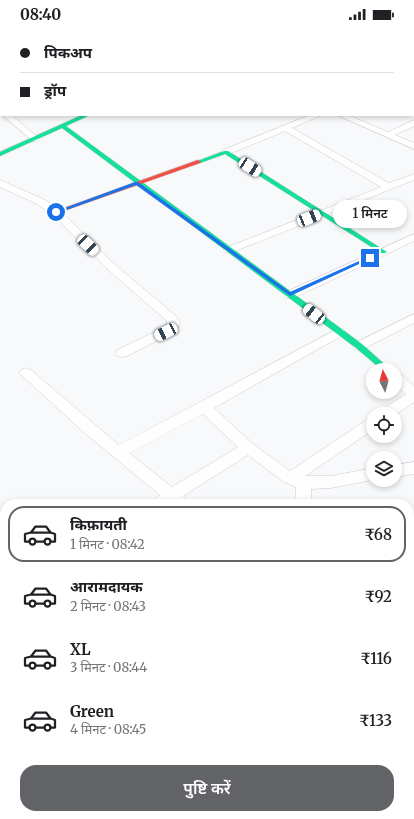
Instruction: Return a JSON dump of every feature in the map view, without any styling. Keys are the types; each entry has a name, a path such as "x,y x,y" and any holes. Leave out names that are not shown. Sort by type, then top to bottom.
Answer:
{"street":[{"path":"7,116 36,139"},
{"path":"0,154 85,116"},
{"path":"56,212 226,152 315,116"},
{"path":"343,116 414,146"},
{"path":"388,135 414,123"},
{"path":"62,126 359,346 379,363"},
{"path":"285,128 390,187"},
{"path":"226,152 383,252"},
{"path":"229,250 414,177"},
{"path":"0,183 41,202 56,212 109,265 172,319 174,323 172,328 122,353"},
{"path":"290,295 414,238"},
{"path":"359,346 414,318"},
{"path":"119,452 204,408 339,332"},
{"path":"26,373 92,431 176,499"},
{"path":"396,407 414,394 402,383"},
{"path":"204,408 248,448 284,475 297,481 366,475"},
{"path":"297,481 366,428"},
{"path":"178,499 248,448"},
{"path":"402,470 414,468"},
{"path":"297,481 302,499"}],"traffic: fast":[{"path":"0,154 85,116"},
{"path":"62,126 359,346 379,363"},
{"path":"198,162 226,152 383,252"}],"traffic: jam":[{"path":"56,212 198,162"}],"route":[{"path":"56,212 137,183 290,295 370,258"}]}
